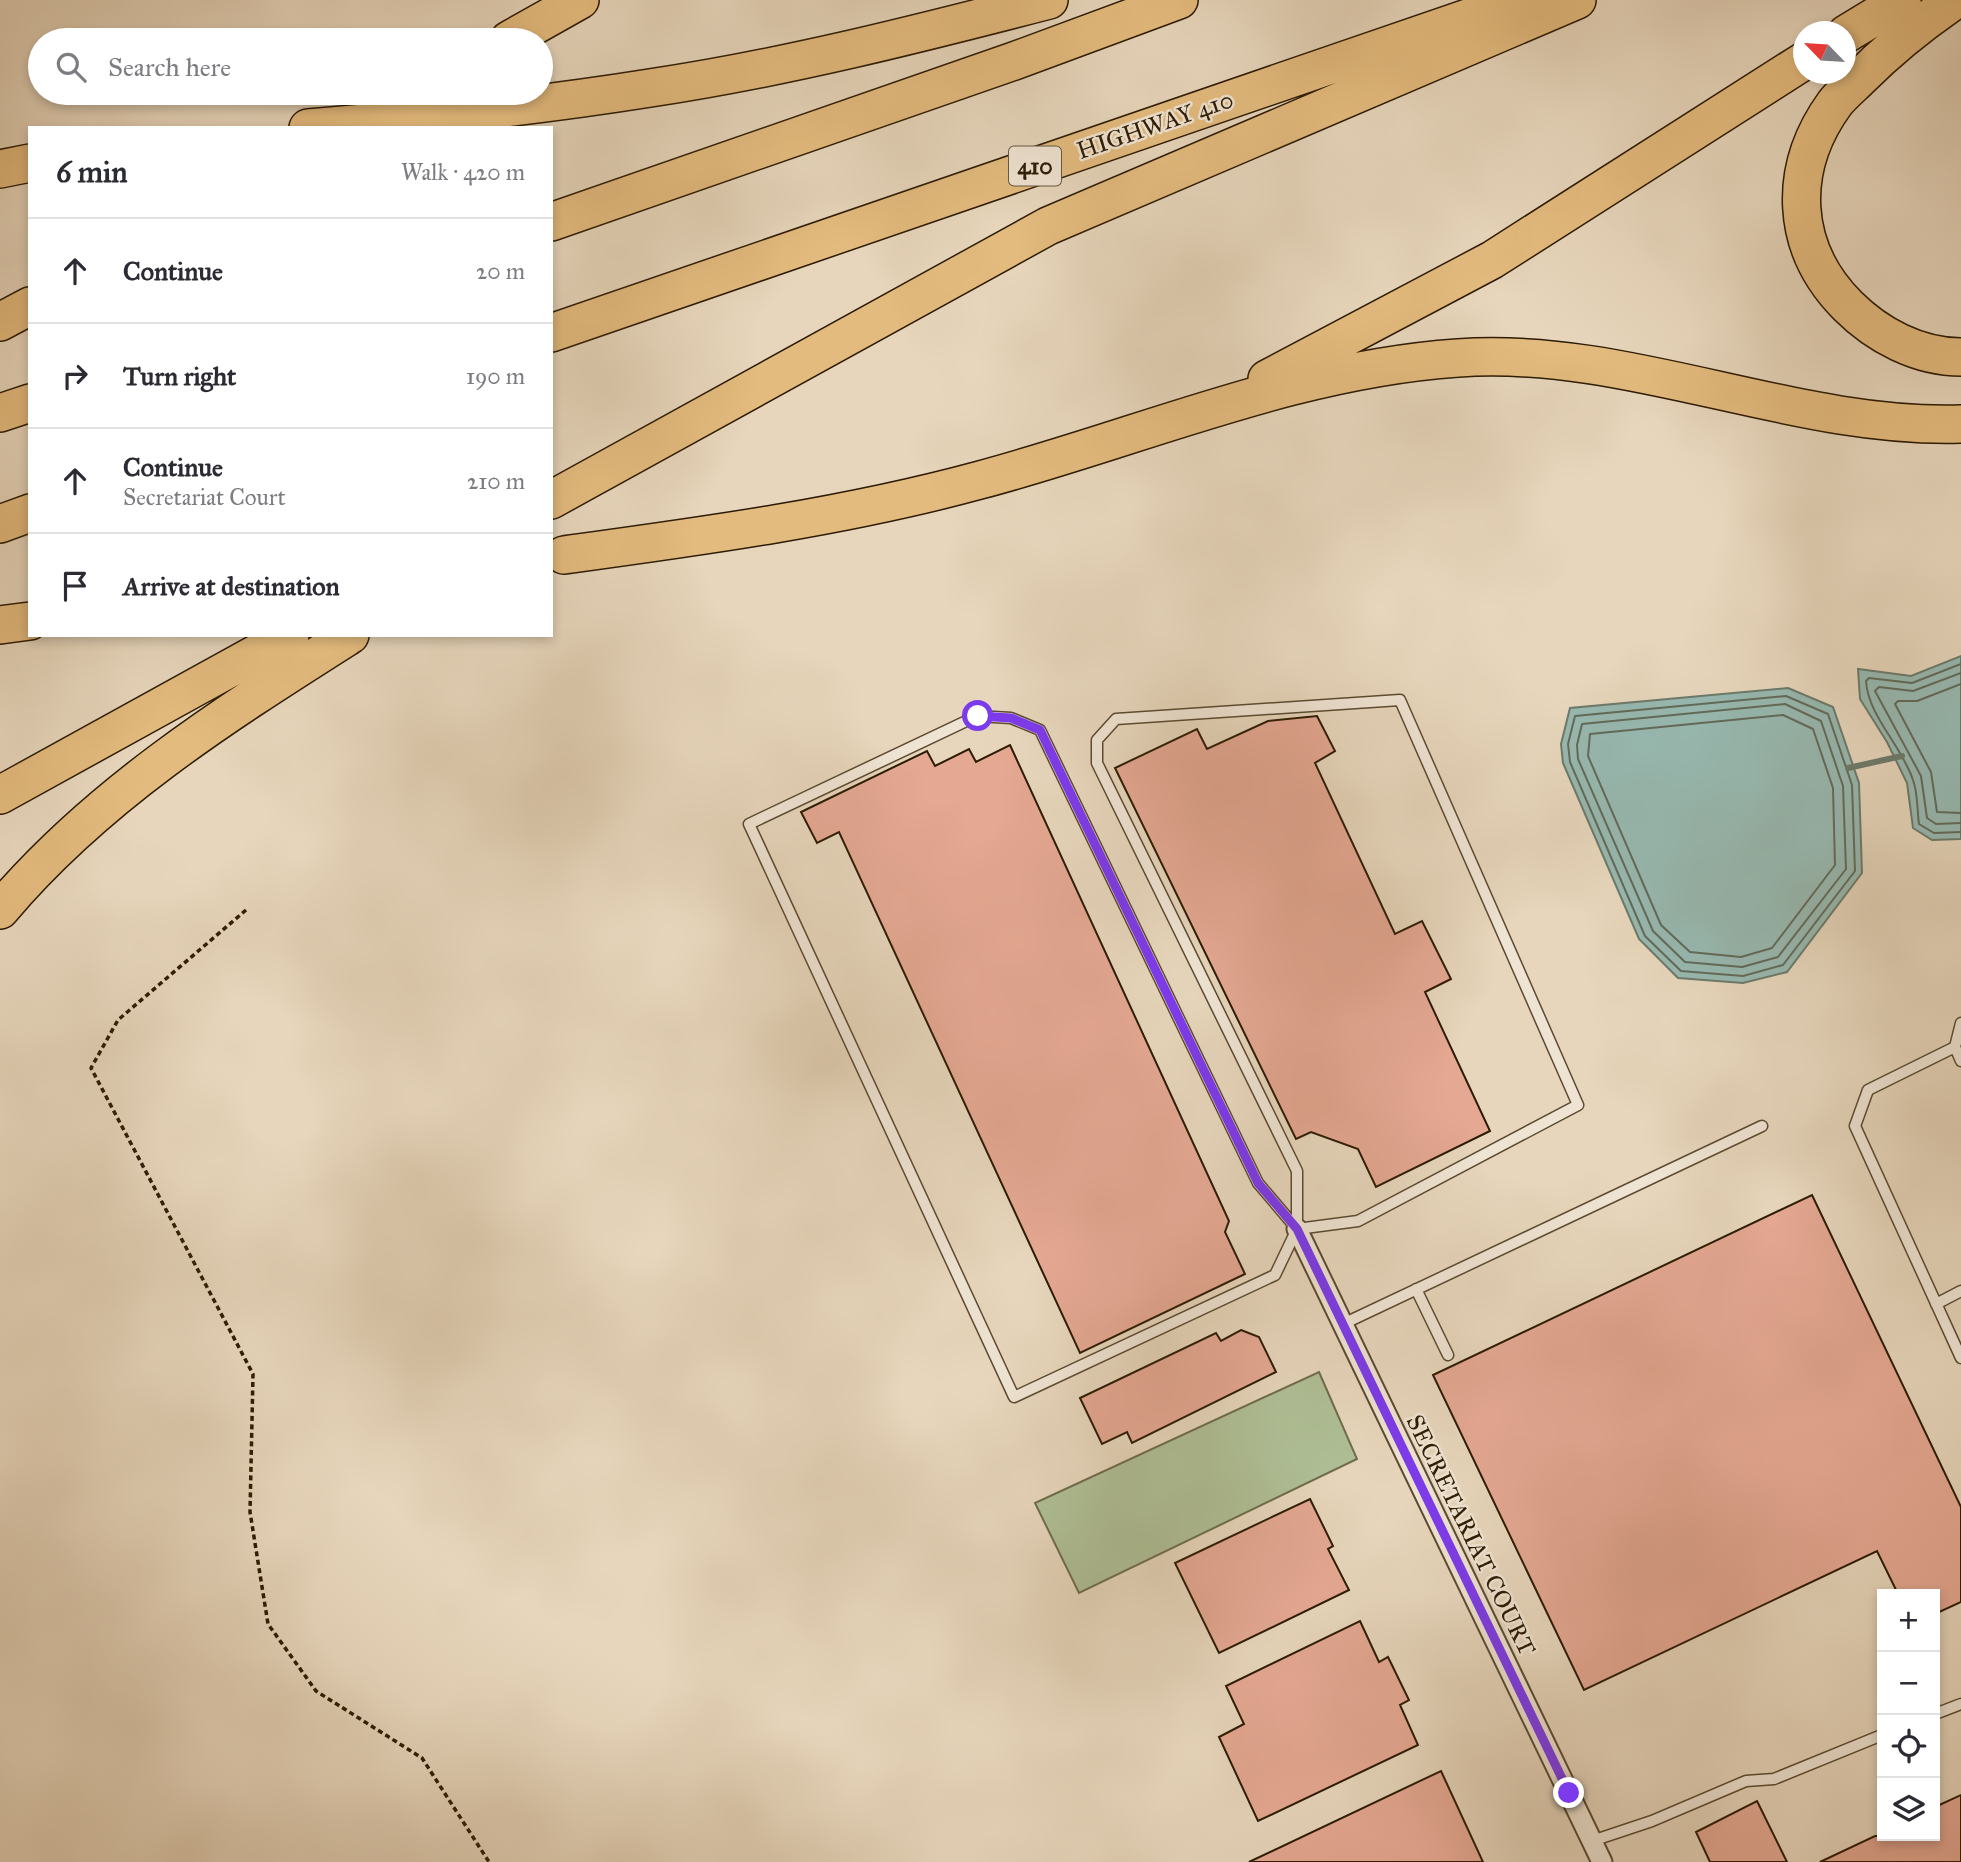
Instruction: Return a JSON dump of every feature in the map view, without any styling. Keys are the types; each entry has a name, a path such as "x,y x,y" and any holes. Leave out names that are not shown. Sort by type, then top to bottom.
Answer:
{"highway":[{"path":"530,28 580,0"},
{"path":"553,102 653,88 938,29 1049,0"},
{"path":"553,221 1014,61 1179,0"},
{"name":"HIGHWAY 410","path":"553,332 1520,0"},
{"path":"553,499 1048,226 1577,0"},
{"path":"1856,28 1902,0"},
{"path":"1955,0 1898,40 1835,103 1806,158 1801,212 1813,261 1829,288 1863,321 1898,344 1961,357"},
{"path":"1207,410 1492,260 1793,68"},
{"path":"330,126 529,105"},
{"path":"0,153 28,151"},
{"path":"0,169 28,163"},
{"path":"0,322 28,307"},
{"path":"564,555 747,530 979,481 1207,410 1301,384 1414,361 1464,357 1546,360 1650,375 1847,416 1961,424"},
{"path":"0,413 28,404"},
{"path":"0,523 28,514"},
{"path":"0,625 28,621"},
{"path":"0,795 286,637"},
{"path":"0,910 44,859 148,771 237,707 346,637"}],"street":[{"name":"SECRETARIAT COURT","path":"1297,1229 1602,1862"}],"lane":[{"path":"1297,1229 1258,1183 1040,730 1011,718 978,716 749,824 1014,1397 1275,1275 1297,1229 1297,1171 1097,763 1097,740 1116,719 1400,701 1578,1105 1359,1222 1297,1229"},
{"path":"1961,1023 1955,1047 1961,1061"},
{"path":"1955,1047 1868,1090 1855,1126 1961,1358"},
{"path":"1343,1324 1762,1126"},
{"path":"1416,1289 1448,1355"},
{"path":"1936,1304 1961,1291"},
{"path":"1940,1712 1961,1704"},
{"path":"1592,1841 1652,1821 1746,1781 1774,1779 1877,1737"}],"path":[{"path":"246,909 118,1020 91,1068 253,1374 250,1512 268,1624 316,1691 422,1758 489,1862"}],"green space":[{"path":"1319,1372 1357,1459 1079,1593 1035,1503"}],"water":[{"path":"1961,656 1961,839 1932,840 1913,828 1907,783 1887,742 1860,699 1858,669 1911,676"},
{"path":"1788,688 1833,707 1859,783 1862,873 1787,972 1743,983 1678,978 1639,939 1563,763 1561,744 1570,708"}],"building":[{"path":"1317,716 1335,751 1315,763 1395,934 1422,921 1451,979 1425,992 1490,1131 1376,1187 1358,1149 1311,1132 1296,1139 1115,768 1197,729 1207,749 1268,721"},
{"path":"1010,745 1229,1221 1225,1232 1245,1274 1080,1353 839,832 817,843 801,812 927,751 935,766 969,749 976,762"},
{"path":"1812,1195 1961,1507 1961,1602 1940,1612 1940,1589 1896,1589 1877,1551 1584,1690 1433,1375"},
{"path":"1241,1330 1259,1337 1276,1372 1132,1443 1127,1432 1102,1444 1080,1398 1216,1333 1221,1341"},
{"path":"1310,1499 1333,1546 1328,1549 1349,1590 1219,1653 1175,1563"},
{"path":"1360,1621 1379,1662 1388,1657 1409,1700 1400,1705 1418,1745 1258,1821 1219,1737 1244,1724 1226,1686"},
{"path":"1441,1771 1483,1862 1249,1862"},
{"path":"1961,1795 1961,1862 1820,1862 1875,1836 1877,1841 1940,1841 1940,1805"},
{"path":"1757,1801 1787,1862 1710,1862 1696,1832"}],"waterway":[{"path":"1848,768 1902,756"}],"tunnel":[{"path":"362,126 398,105"}],"route":[{"path":"978,716 1011,718 1040,730 1258,1183 1297,1229 1569,1793"}]}
